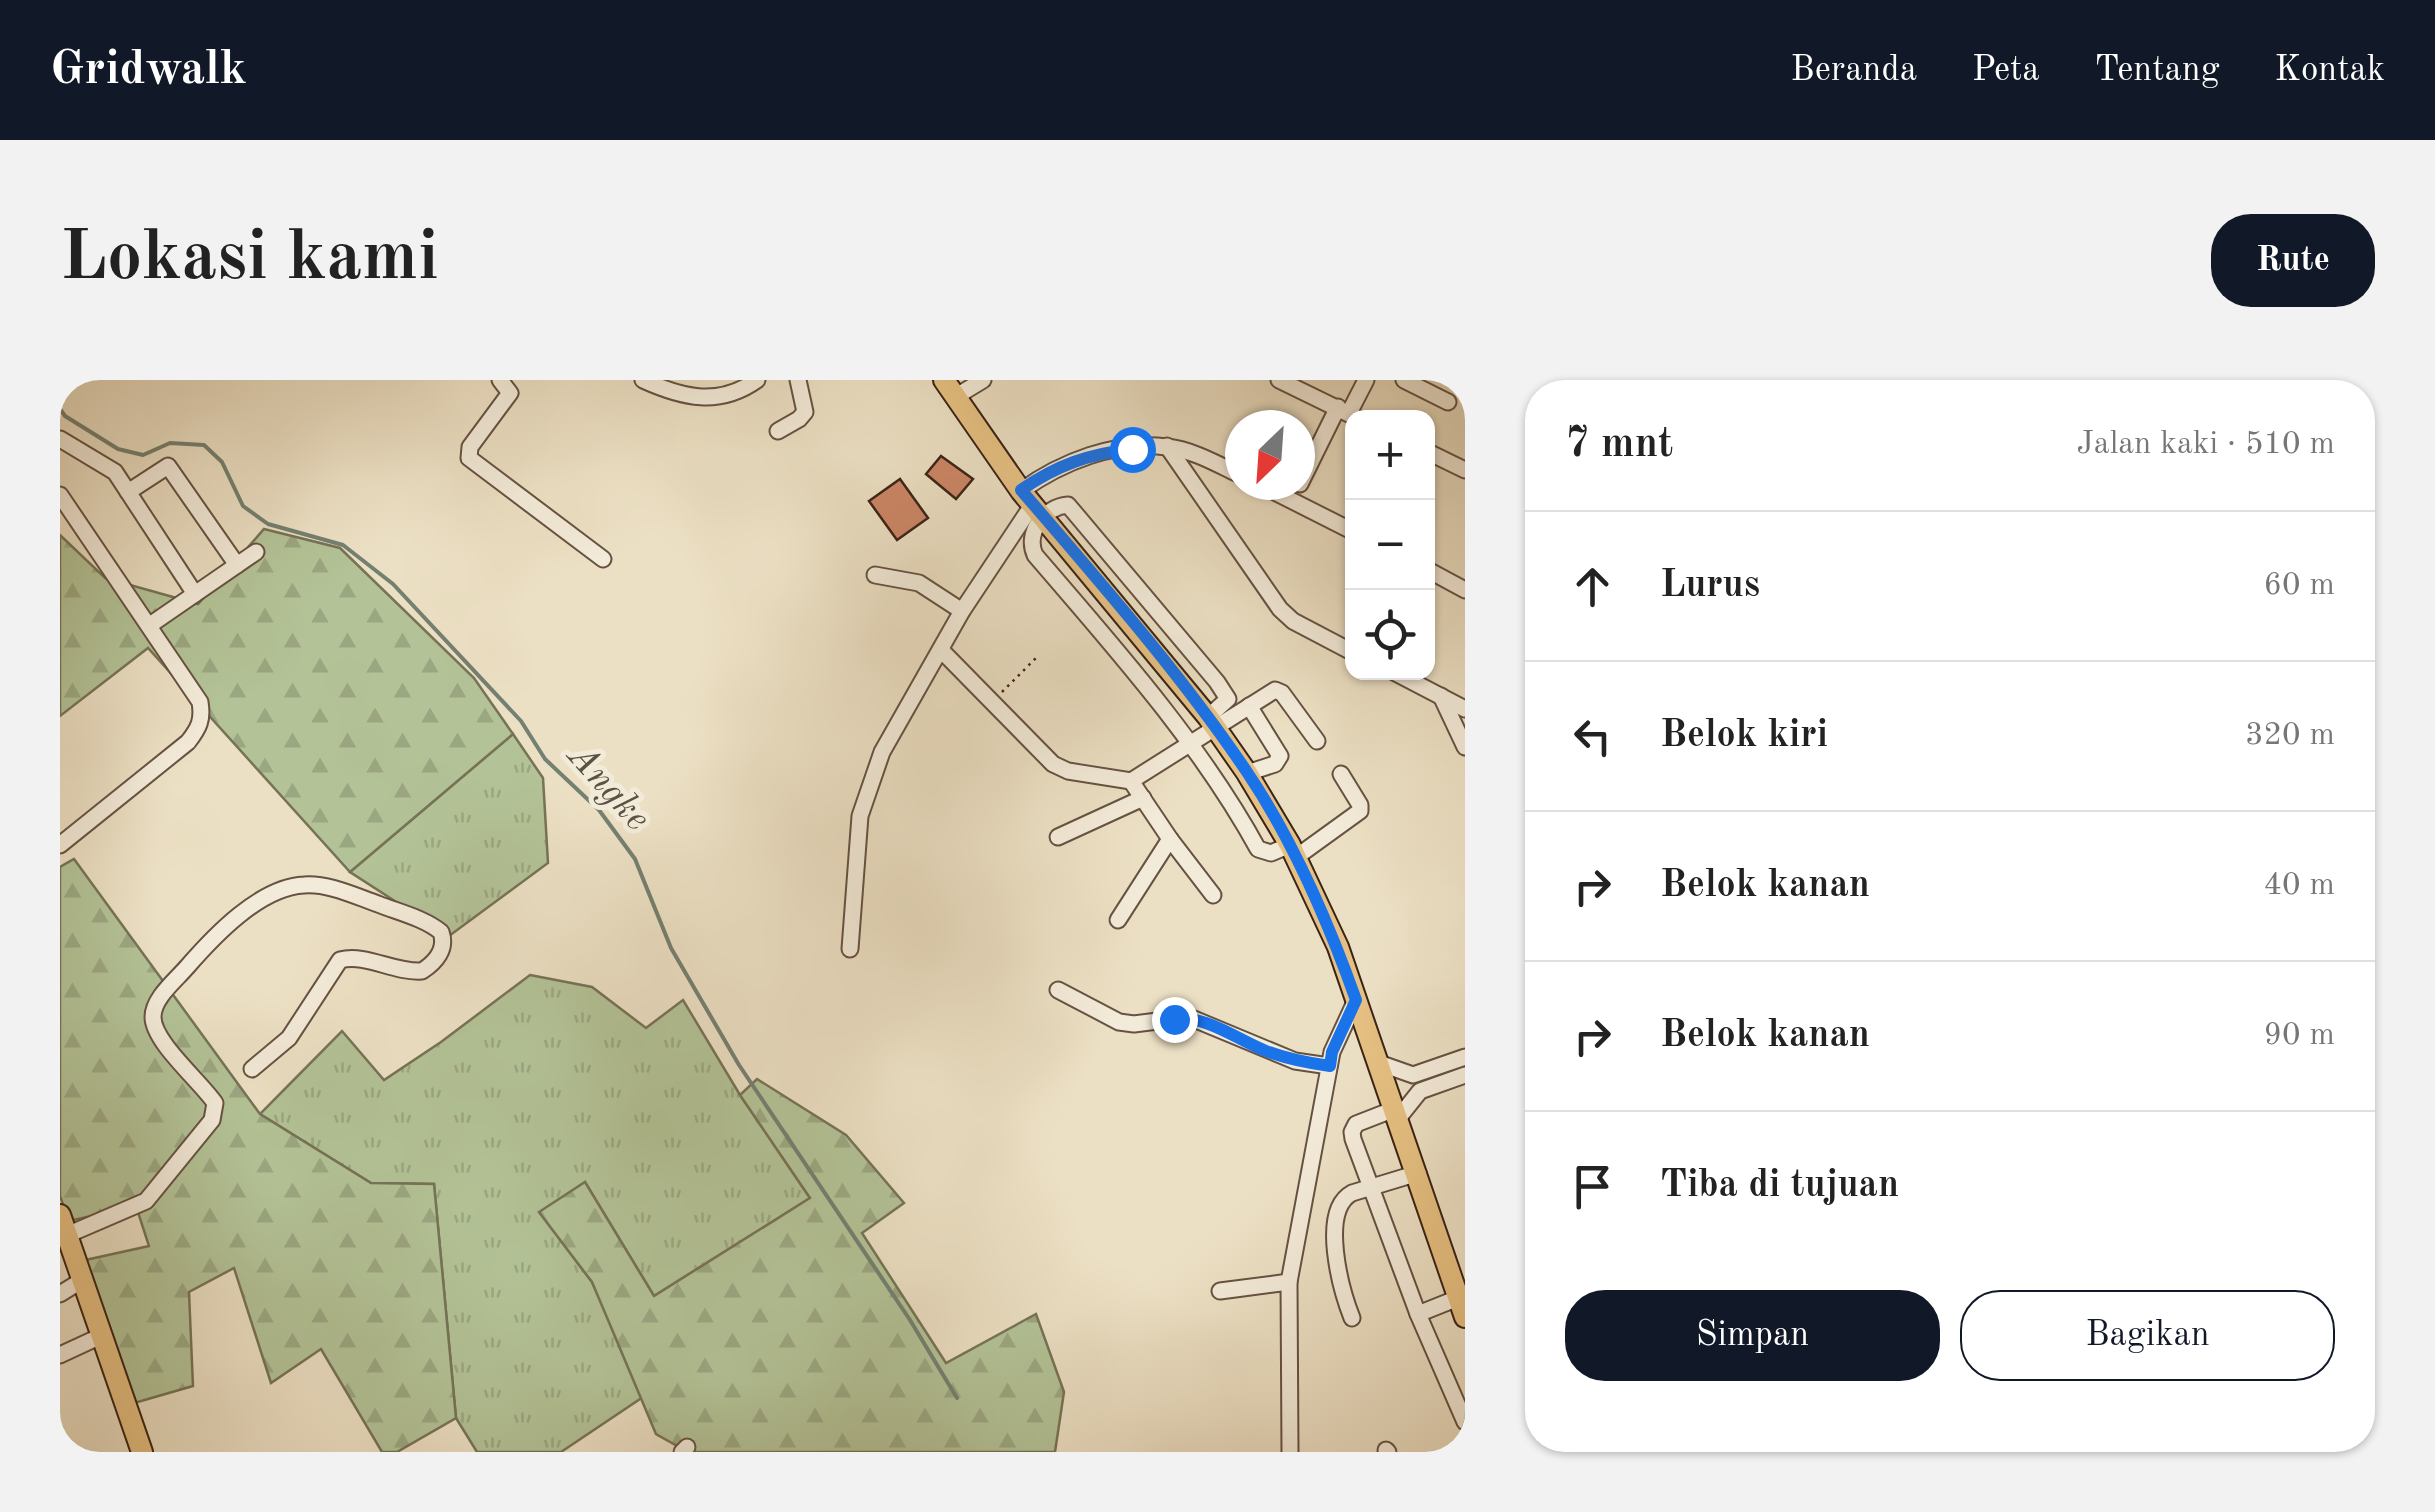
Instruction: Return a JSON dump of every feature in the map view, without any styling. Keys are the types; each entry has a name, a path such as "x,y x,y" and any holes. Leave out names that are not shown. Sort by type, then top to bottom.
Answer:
{"main road":[{"path":"949,389 1032,504 1211,722 1247,773 1292,851 1321,909 1356,1000 1461,1307"},
{"path":"64,1225 142,1452"}],"street":[{"path":"500,380 510,393 470,448 469,458 603,559"},
{"path":"643,380 675,394 715,399 757,380"},
{"path":"778,431 805,412 798,380"},
{"path":"949,389 983,380"},
{"path":"1279,380 1345,412"},
{"path":"1350,410 1366,380"},
{"path":"1404,380 1448,402"},
{"path":"1315,463 1345,418"},
{"path":"60,438 115,472 194,594"},
{"path":"1166,446 1280,609 1293,621 1345,648"},
{"path":"850,949 860,816 882,752 962,611 1052,470 1080,458 1166,446 1225,468"},
{"path":"1435,455 1465,470"},
{"path":"128,492 168,466 237,564"},
{"path":"60,496 200,702 201,722 188,742 60,845"},
{"path":"1310,500 1345,526"},
{"path":"942,650 1060,769 1131,781 1190,743 1228,697 1068,505 1032,504"},
{"path":"1032,504 1031,546 1036,555 1190,743 1258,849 1292,851 1360,811 1341,774"},
{"path":"150,626 256,552"},
{"path":"1435,574 1465,590"},
{"path":"875,575 919,583 962,611"},
{"path":"1410,680 1465,709"},
{"path":"1211,722 1275,690 1282,693 1317,741"},
{"path":"1441,696 1465,747"},
{"path":"1247,773 1274,764 1280,756 1249,706"},
{"path":"1131,781 1213,895"},
{"path":"1058,837 1143,798"},
{"path":"1118,920 1170,839"},
{"path":"64,1225 146,1201 212,1120 216,1103 166,1045 153,1018 155,1006 216,934 282,888 305,884 360,898 441,932 440,954 422,971 402,971 350,958 340,960 289,1038 252,1069"},
{"path":"1058,990 1119,1022 1134,1024 1188,1017 1295,1061 1330,1066"},
{"path":"1290,1452 1289,1282 1332,1052 1356,1000"},
{"path":"1465,1058 1416,1083 1394,1115 1353,1128 1370,1189 1465,1422"},
{"path":"1376,1062 1416,1083 1465,1075"},
{"path":"1352,1318 1342,1293 1335,1222 1343,1198 1418,1173"},
{"path":"60,1294 84,1279"},
{"path":"1220,1291 1289,1282"},
{"path":"1418,1314 1461,1307"},
{"path":"60,1355 103,1335"}],"path":[{"path":"993,700 1038,656"}],"green space":[{"path":"264,529 340,548 474,678 513,734 350,872 148,648 60,716 60,535 105,578 198,604"},
{"path":"513,734 543,778 548,863 449,936 350,872"},
{"path":"74,859 260,1114 371,1183 434,1184 456,1418 397,1452 382,1452 321,1349 271,1383 234,1268 189,1292 193,1386 124,1406 81,1261 149,1246 136,1206 69,1221 60,1196 60,867"},
{"path":"530,975 592,987 646,1028 683,1000 740,1095 810,1198 654,1296 585,1182 540,1213 592,1282 643,1397 561,1452 477,1452 456,1418 434,1184 371,1183 260,1114 342,1031 384,1080"},
{"path":"757,1079 846,1135 904,1203 862,1233 946,1363 1036,1314 1064,1392 1055,1452 688,1452 656,1434 592,1282 539,1212 585,1182 654,1296 810,1198 740,1095"}],"building":[{"path":"941,456 973,479 956,499 926,474"},
{"path":"900,479 928,518 897,540 869,501"}],"waterway":[{"name":"Angke","path":"60,409 118,449 143,455 170,443 204,445 222,462 243,506 268,524 343,545 393,584 521,721 545,759 599,810 635,859 671,948 739,1065 910,1320 957,1398"}],"route":[{"path":"1132,449 1099,453 1062,464 1021,490 1208,717 1247,773 1290,845 1321,909 1356,1000 1339,1034 1330,1066 1295,1061 1195,1018 1174,1019"}]}
